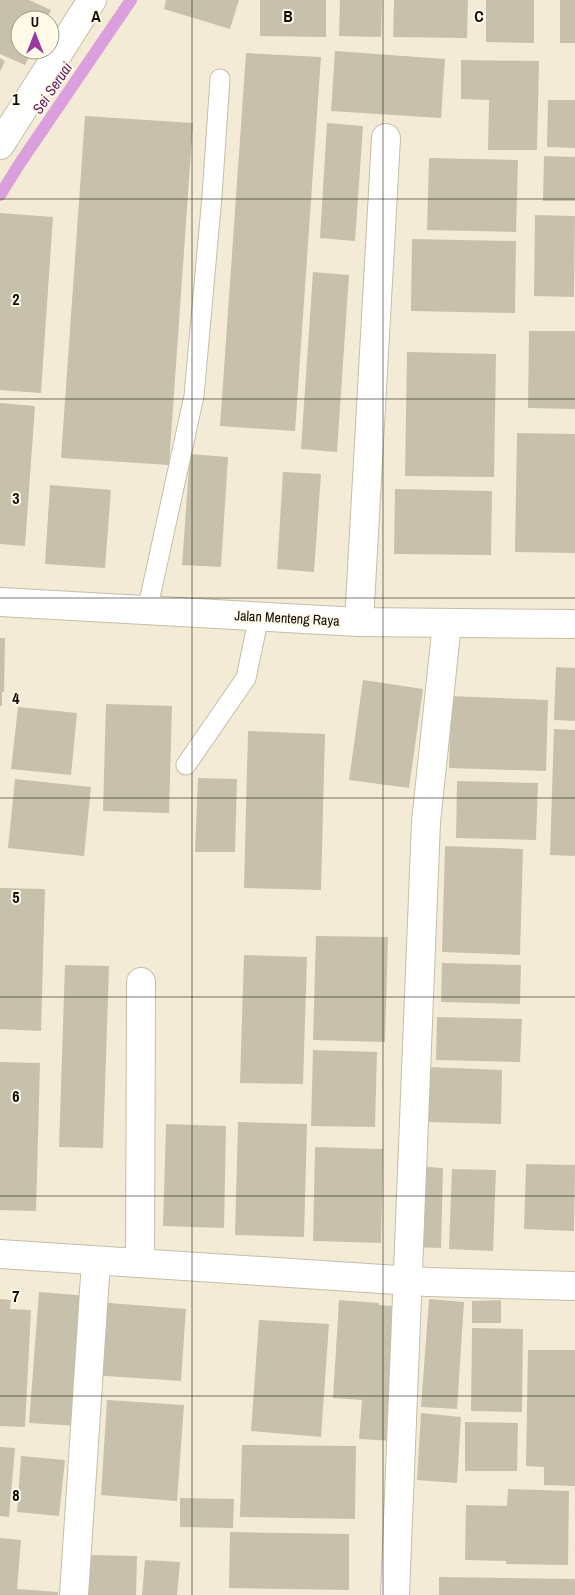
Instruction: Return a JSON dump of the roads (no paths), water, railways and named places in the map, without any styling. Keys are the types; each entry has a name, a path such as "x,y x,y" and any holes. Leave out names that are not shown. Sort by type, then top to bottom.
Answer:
{"street":[{"path":"0,146 92,0"},
{"path":"359,622 386,138"},
{"name":"Jalan Menteng Raya","path":"0,602 359,622 575,624"},
{"path":"395,1595 426,822 447,623"},
{"path":"140,1263 141,982"},
{"path":"0,1254 407,1280 575,1286"},
{"path":"74,1595 96,1261"}],"lane":[{"path":"147,611 194,396 212,196 220,79"},
{"path":"186,765 246,678 259,616"}],"waterway":[{"name":"Sei Seruai","path":"0,195 131,0"}]}
